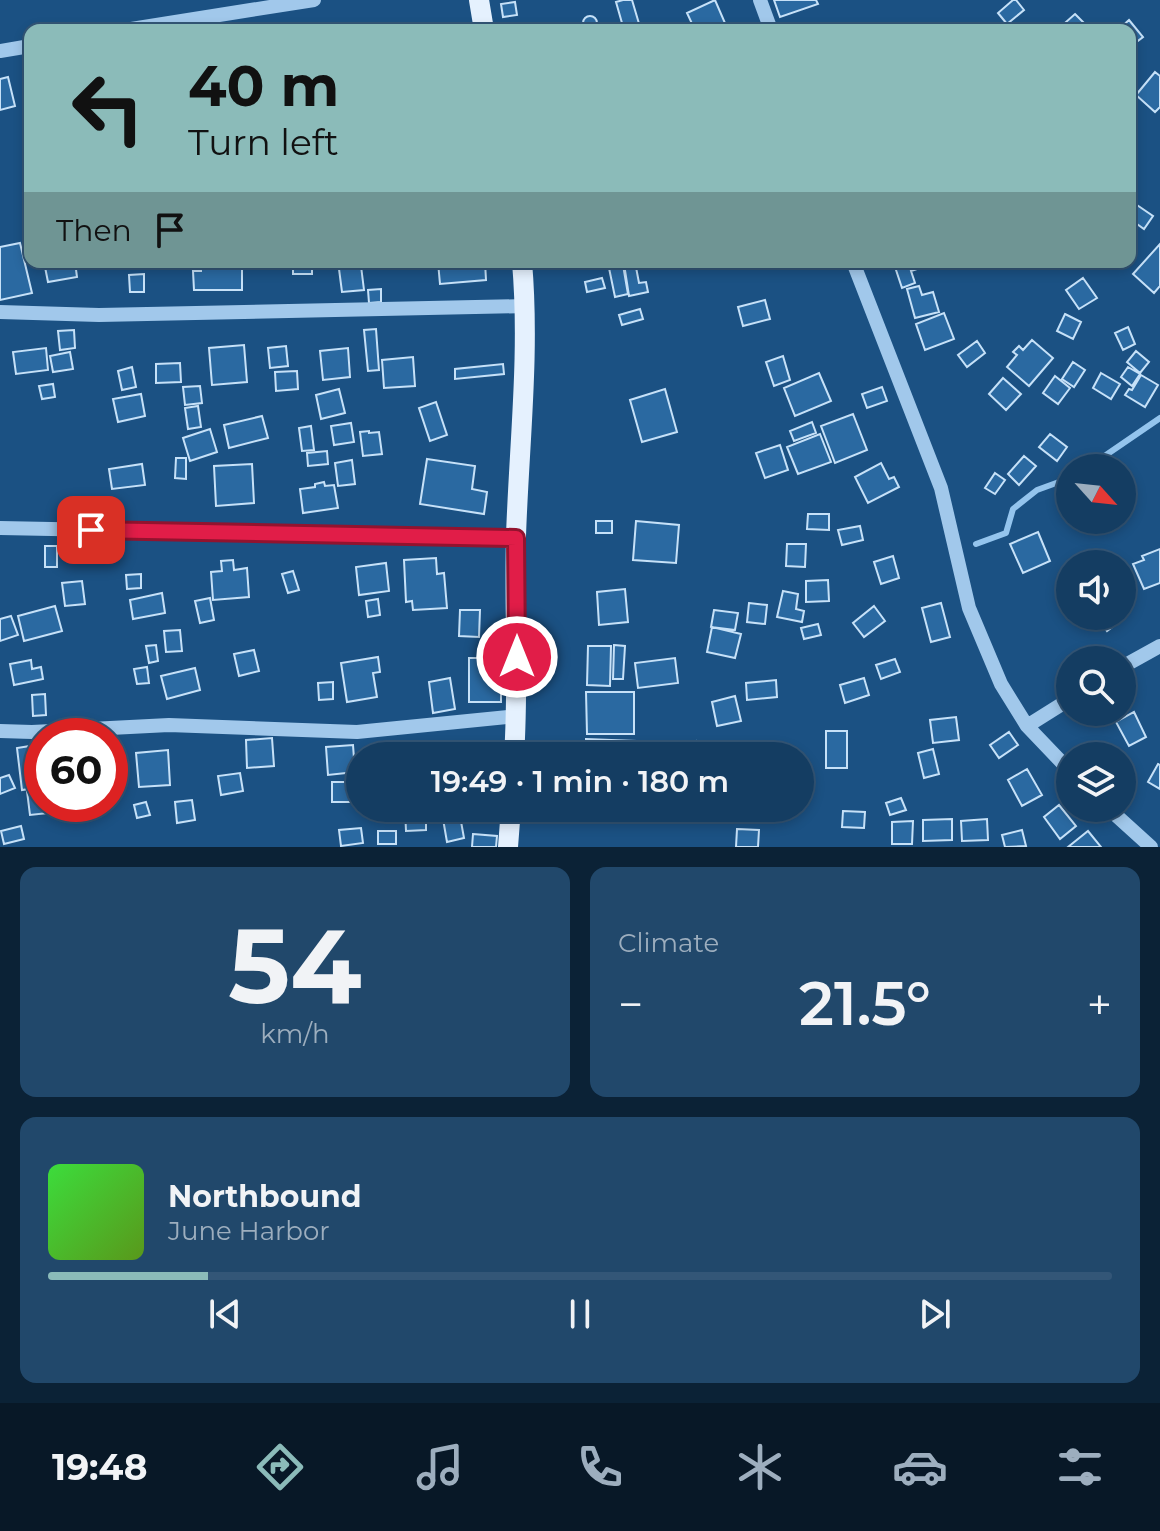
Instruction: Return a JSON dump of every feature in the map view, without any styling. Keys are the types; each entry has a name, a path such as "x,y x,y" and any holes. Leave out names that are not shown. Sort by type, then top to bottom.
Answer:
{"main road":[{"path":"479,0 483,24"},
{"path":"515,742 516,538 526,306 523,268"},
{"path":"508,847 510,822"}],"street":[{"path":"163,24 314,0"},
{"path":"760,0 769,24"},
{"path":"0,51 24,47"},
{"path":"855,268 941,488 969,608 1001,684 1027,726 1056,756"},
{"path":"0,312 99,315 526,306"},
{"path":"0,528 516,538"},
{"path":"1136,659 1160,646"},
{"path":"1027,726 1056,708"},
{"path":"0,731 169,725 357,732 517,716"},
{"path":"1123,822 1151,847"}],"building":[{"path":"632,0 639,24 622,24 616,2"},
{"path":"715,0 725,24 692,24 687,13"},
{"path":"774,0 816,0 818,4 780,17"},
{"path":"1013,0 1024,10 1007,24 998,13"},
{"path":"515,2 517,15 503,17 501,4"},
{"path":"1075,14 1084,23 1083,24 1064,24"},
{"path":"585,18 595,18 597,24 583,24"},
{"path":"1136,28 1143,37 1136,42"},
{"path":"1155,72 1160,76 1160,107 1155,112 1136,95"},
{"path":"8,77 15,106 0,110 0,79"},
{"path":"1136,204 1153,216 1144,229 1136,223"},
{"path":"20,243 32,293 0,300 0,247"},
{"path":"1160,244 1160,286 1154,293 1133,274"},
{"path":"45,268 76,268 77,277 48,282"},
{"path":"201,268 242,268 242,290 194,290 193,271 201,271"},
{"path":"293,268 312,268 312,274 293,274"},
{"path":"361,268 364,290 342,292 339,269"},
{"path":"439,268 485,268 486,280 440,284"},
{"path":"609,268 624,268 628,294 615,297"},
{"path":"625,268 636,268 639,283 646,282 648,292 629,296"},
{"path":"895,268 920,268 911,271 915,283 902,288"},
{"path":"144,274 144,292 130,292 129,275"},
{"path":"602,278 605,288 587,292 585,282"},
{"path":"1083,278 1097,298 1079,309 1066,290"},
{"path":"919,286 922,295 933,292 939,312 915,318 907,289"},
{"path":"381,289 381,302 369,303 368,290"},
{"path":"765,300 770,319 743,326 738,307"},
{"path":"640,309 643,319 622,325 619,315"},
{"path":"944,313 954,339 925,350 916,324"},
{"path":"1065,314 1081,322 1073,339 1057,331"},
{"path":"1128,327 1135,344 1123,350 1115,333"},
{"path":"376,329 379,370 368,371 364,330"},
{"path":"74,330 75,348 60,350 58,331"},
{"path":"1032,340 1053,358 1029,386 1007,367 1017,355 1013,352 1019,346 1023,350"},
{"path":"977,341 985,353 967,367 958,355"},
{"path":"244,345 247,382 212,385 209,348"},
{"path":"286,346 288,366 270,368 268,348"},
{"path":"46,348 48,370 16,374 13,352"},
{"path":"348,348 350,377 323,380 320,351"},
{"path":"1136,351 1149,362 1140,373 1127,362"},
{"path":"70,352 73,369 53,372 50,356"},
{"path":"783,356 790,380 774,386 766,362"},
{"path":"413,357 415,386 384,388 382,360"},
{"path":"1073,362 1085,370 1074,387 1062,379"},
{"path":"180,363 181,382 156,383 156,364"},
{"path":"503,364 504,374 455,379 455,369"},
{"path":"132,367 136,387 122,390 118,371"},
{"path":"1128,367 1140,374 1132,386 1121,377"},
{"path":"297,371 298,389 276,391 275,372"},
{"path":"819,373 831,401 795,416 784,388"},
{"path":"1101,373 1120,384 1111,399 1093,388"},
{"path":"1141,375 1158,385 1145,407 1125,395"},
{"path":"1055,376 1070,388 1058,404 1043,393"},
{"path":"1003,378 1021,394 1006,410 989,394"},
{"path":"53,384 55,397 42,399 39,386"},
{"path":"200,386 202,403 185,405 183,387"},
{"path":"882,387 887,401 867,408 862,394"},
{"path":"339,389 345,413 321,419 316,395"},
{"path":"665,389 677,432 642,442 630,400"},
{"path":"141,394 145,416 118,422 113,399"},
{"path":"436,402 447,435 430,441 419,408"},
{"path":"198,406 201,427 188,429 185,408"},
{"path":"853,414 867,450 835,463 821,426"},
{"path":"262,416 268,438 229,448 224,425"},
{"path":"812,422 816,433 794,441 790,431"},
{"path":"351,423 354,442 334,445 331,426"},
{"path":"311,426 314,450 302,451 299,428"},
{"path":"210,429 217,452 190,461 183,438"},
{"path":"360,432 379,432 382,454 363,456"},
{"path":"820,434 831,462 798,474 787,447"},
{"path":"1050,434 1067,447 1062,454 1056,454 1056,460 1039,447"},
{"path":"780,445 788,470 765,478 756,453"},
{"path":"327,451 328,464 308,466 307,453"},
{"path":"1024,456 1036,466 1019,485 1008,474"},
{"path":"176,458 186,458 186,479 175,478"},
{"path":"427,459 475,466 472,489 487,492 484,514 420,504"},
{"path":"352,460 355,484 338,486 335,463"},
{"path":"881,463 889,479 894,477 899,487 868,503 855,477"},
{"path":"142,464 145,485 112,489 109,469"},
{"path":"252,464 254,503 216,506 214,466"},
{"path":"995,473 1005,480 995,494 985,488"},
{"path":"324,482 325,486 334,485 338,508 303,513 300,489"},
{"path":"808,514 829,514 829,530 807,529"},
{"path":"596,521 612,521 612,533 596,533"},
{"path":"636,521 679,525 676,563 633,560"},
{"path":"860,526 863,540 842,545 838,530"},
{"path":"1038,532 1050,561 1023,573 1010,544"},
{"path":"787,544 806,544 805,567 786,566"},
{"path":"45,546 57,546 57,567 45,567"},
{"path":"1160,549 1160,583 1144,589 1136,571 1136,563 1144,560 1142,556"},
{"path":"893,556 899,578 881,584 874,562"},
{"path":"436,558 437,574 444,573 447,608 413,610 412,601 406,602 404,560"},
{"path":"233,560 234,570 247,568 249,597 213,600 211,572 222,571 221,561"},
{"path":"386,563 389,591 359,595 356,567"},
{"path":"293,571 299,590 288,593 282,574"},
{"path":"141,574 141,588 127,589 126,575"},
{"path":"828,580 829,601 806,602 806,581"},
{"path":"82,581 85,604 65,606 62,583"},
{"path":"625,589 628,622 599,625 597,592"},
{"path":"783,591 798,594 796,609 804,611 802,622 777,617"},
{"path":"162,593 165,613 133,619 130,600"},
{"path":"210,598 214,620 200,623 195,601"},
{"path":"378,599 380,615 368,617 366,601"},
{"path":"749,603 767,605 765,624 747,622"},
{"path":"941,603 950,637 931,642 922,608"},
{"path":"55,606 62,631 24,641 18,616"},
{"path":"874,606 885,621 864,637 853,623"},
{"path":"460,610 480,610 479,637 459,636"},
{"path":"714,610 738,613 735,630 711,627"},
{"path":"11,616 18,635 0,641 0,619"},
{"path":"818,624 821,635 804,639 801,628"},
{"path":"712,627 741,634 735,658 707,652"},
{"path":"180,630 182,651 166,652 164,631"},
{"path":"156,645 158,661 149,663 146,646"},
{"path":"614,645 625,646 623,679 613,679"},
{"path":"588,646 611,646 610,686 587,685"},
{"path":"254,650 259,671 239,676 234,654"},
{"path":"378,657 380,672 373,673 377,697 347,702 341,663"},
{"path":"469,658 501,658 501,702 469,702"},
{"path":"675,658 678,683 638,688 635,663"},
{"path":"895,659 900,672 881,679 876,665"},
{"path":"31,660 32,669 41,667 43,679 14,685 10,664"},
{"path":"147,667 149,683 137,684 134,669"},
{"path":"195,668 200,690 167,699 161,676"},
{"path":"450,678 455,709 433,713 429,682"},
{"path":"864,678 869,695 845,703 840,685"},
{"path":"776,680 777,697 747,700 746,683"},
{"path":"333,682 333,699 319,700 318,683"},
{"path":"586,692 634,692 634,734 587,734"},
{"path":"45,694 46,715 33,716 32,695"},
{"path":"735,696 741,721 717,726 712,702"},
{"path":"1136,716 1146,737 1136,742 1127,742 1118,726 1136,726"},
{"path":"956,717 959,740 933,743 930,720"},
{"path":"826,731 847,731 847,768 826,768"},
{"path":"1009,732 1018,745 999,758 990,745"},
{"path":"272,738 274,766 247,768 246,740"},
{"path":"586,739 636,741 636,742 586,742"},
{"path":"346,746 346,773 328,775 326,747"},
{"path":"24,747 22,790 17,748"},
{"path":"933,749 939,774 924,778 918,753"},
{"path":"168,750 170,785 139,787 136,753"},
{"path":"1160,765 1160,789 1148,782"},
{"path":"1027,769 1042,795 1022,806 1008,780"},
{"path":"240,773 243,791 221,795 218,776"},
{"path":"9,775 15,788 0,794 0,778"},
{"path":"332,782 346,782 346,802 332,802"},
{"path":"901,798 906,810 890,815 886,803"},
{"path":"192,800 195,820 177,823 175,802"},
{"path":"146,802 150,815 137,818 134,805"},
{"path":"1056,807 1056,822 1073,822 1076,826 1060,839 1044,817"},
{"path":"843,811 865,812 864,828 842,827"},
{"path":"952,819 952,840 923,841 923,820"},
{"path":"987,819 988,840 962,841 961,821"},
{"path":"913,821 912,844 892,844 892,822"},
{"path":"406,822 426,822 426,830 406,831"},
{"path":"444,822 461,822 464,838 447,842"},
{"path":"21,826 24,839 4,844 1,831"},
{"path":"361,828 363,843 341,846 339,830"},
{"path":"737,829 759,830 758,847 736,847"},
{"path":"1022,830 1026,846 1005,847 1002,835"},
{"path":"378,831 396,831 396,844 378,844"},
{"path":"1088,831 1101,847 1068,847"},
{"path":"473,834 497,836 496,847 472,847"}],"waterway":[{"path":"1107,454 1160,418"},
{"path":"976,544 1006,533 1013,509 1037,490 1056,483"}],"route":[{"path":"91,530 516,538 517,657"}]}
